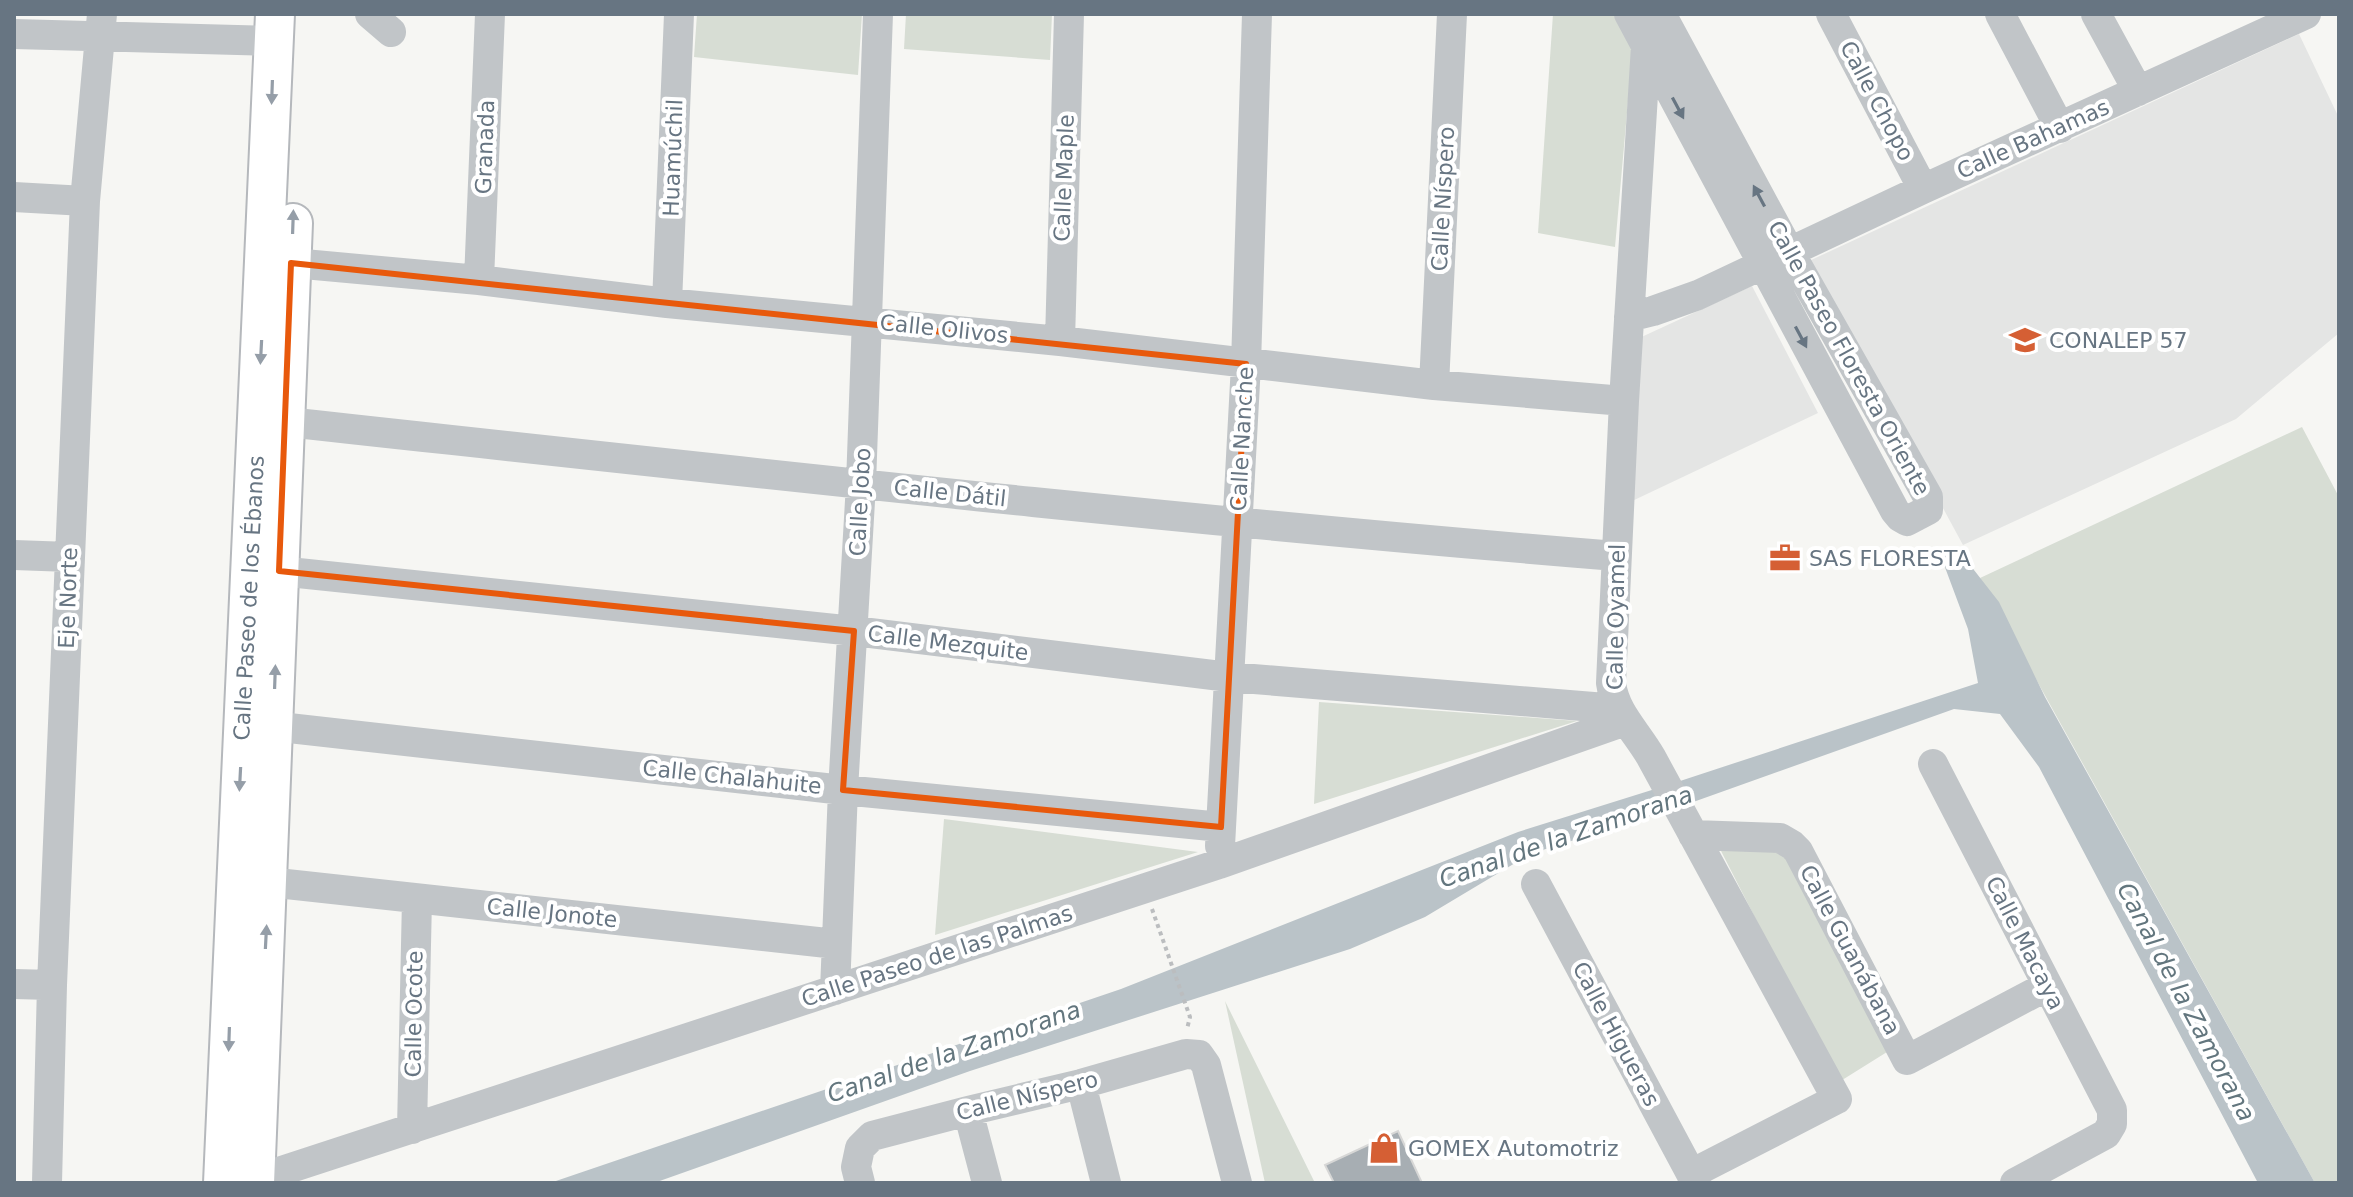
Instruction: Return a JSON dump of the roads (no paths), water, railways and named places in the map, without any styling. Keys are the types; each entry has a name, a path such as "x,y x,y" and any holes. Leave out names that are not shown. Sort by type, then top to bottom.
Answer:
{"main road":[{"name":"Calle Paseo de los Ébanos","path":"244,1182 258,725 278,262 300,14"},
{"name":"Calle Paseo de los Ébanos","path":"244,1182 268,882 258,725 279,571 286,422 278,262 274,28"}],"street":[{"name":"Granada","path":"479,280 490,14"},
{"name":"Huamúchil","path":"667,303 679,14"},
{"name":"Calle Jobo","path":"835,990 861,484 878,14"},
{"name":"Calle Maple","path":"1060,341 1069,14"},
{"name":"Calle Nanche","path":"1219,864 1246,364 1257,14"},
{"name":"Calle Níspero","path":"1434,385 1452,14"},
{"name":"Calle Paseo Floresta Oriente","path":"1629,14 1658,30 1789,251 1928,497 1928,510 1907,521 1895,511 1762,265 1658,30"},
{"name":"Calle Chopo","path":"1831,14 1923,189"},
{"path":"2000,14 2060,128"},
{"path":"2096,14 2138,91"},
{"name":"Calle Bahamas","path":"1762,265 2297,16"},
{"path":"14,34 101,26 274,28"},
{"name":"Eje Norte","path":"47,1183 52,985 85,201 101,26"},
{"name":"Calle Oyamel","path":"1658,30 1629,317 1611,683 1622,715 1644,745 1837,1099 1694,1179"},
{"path":"14,197 85,201"},
{"name":"Calle Olivos","path":"278,262 1060,341 1434,385 1624,401"},
{"path":"1629,317 1698,295 1762,265"},
{"name":"Calle Dátil","path":"286,422 861,484 1616,556"},
{"path":"14,555 70,557"},
{"name":"Calle Mezquite","path":"279,571 854,631 1229,677 1622,715"},
{"name":"Calle Paseo de las Palmas","path":"244,1182 1219,864 1622,715"},
{"name":"Calle Chalahuite","path":"258,725 843,790 1221,827"},
{"name":"Calle Macaya","path":"1933,764 2112,1110 2112,1124 2106,1134 2049,1175"},
{"name":"Calle Guanábana","path":"1679,810 1780,838 1792,845 1907,1060 2047,986"},
{"name":"Calle Jonote","path":"268,882 836,944"},
{"name":"Calle Higueras","path":"1536,884 1694,1179"},
{"name":"Calle Ocote","path":"412,1129 417,899"},
{"path":"14,984 52,985"},
{"name":"Calle Níspero","path":"860,1183 856,1167 860,1148 872,1136 1081,1084 1186,1054 1199,1055 1206,1065 1237,1183"},
{"path":"1081,1084 1106,1183"},
{"path":"968,1111 987,1183"},
{"path":"2015,1183 2049,1175"}],"water":[{"name":"Canal de la Zamorana","path":"1956,547 1999,602 2045,697 2315,1183 2258,1183 2039,767 2000,714 1954,709 1682,806 1530,854 1425,917 1350,949 970,1071 654,1183 550,1183 1121,989 1518,832 1978,683 1968,629 1940,554"}],"place":[{"name":"CONALEP 57","path":"2025,340"},
{"name":"SAS FLORESTA","path":"1785,558"},
{"name":"GOMEX Automotriz","path":"1384,1148"}]}
